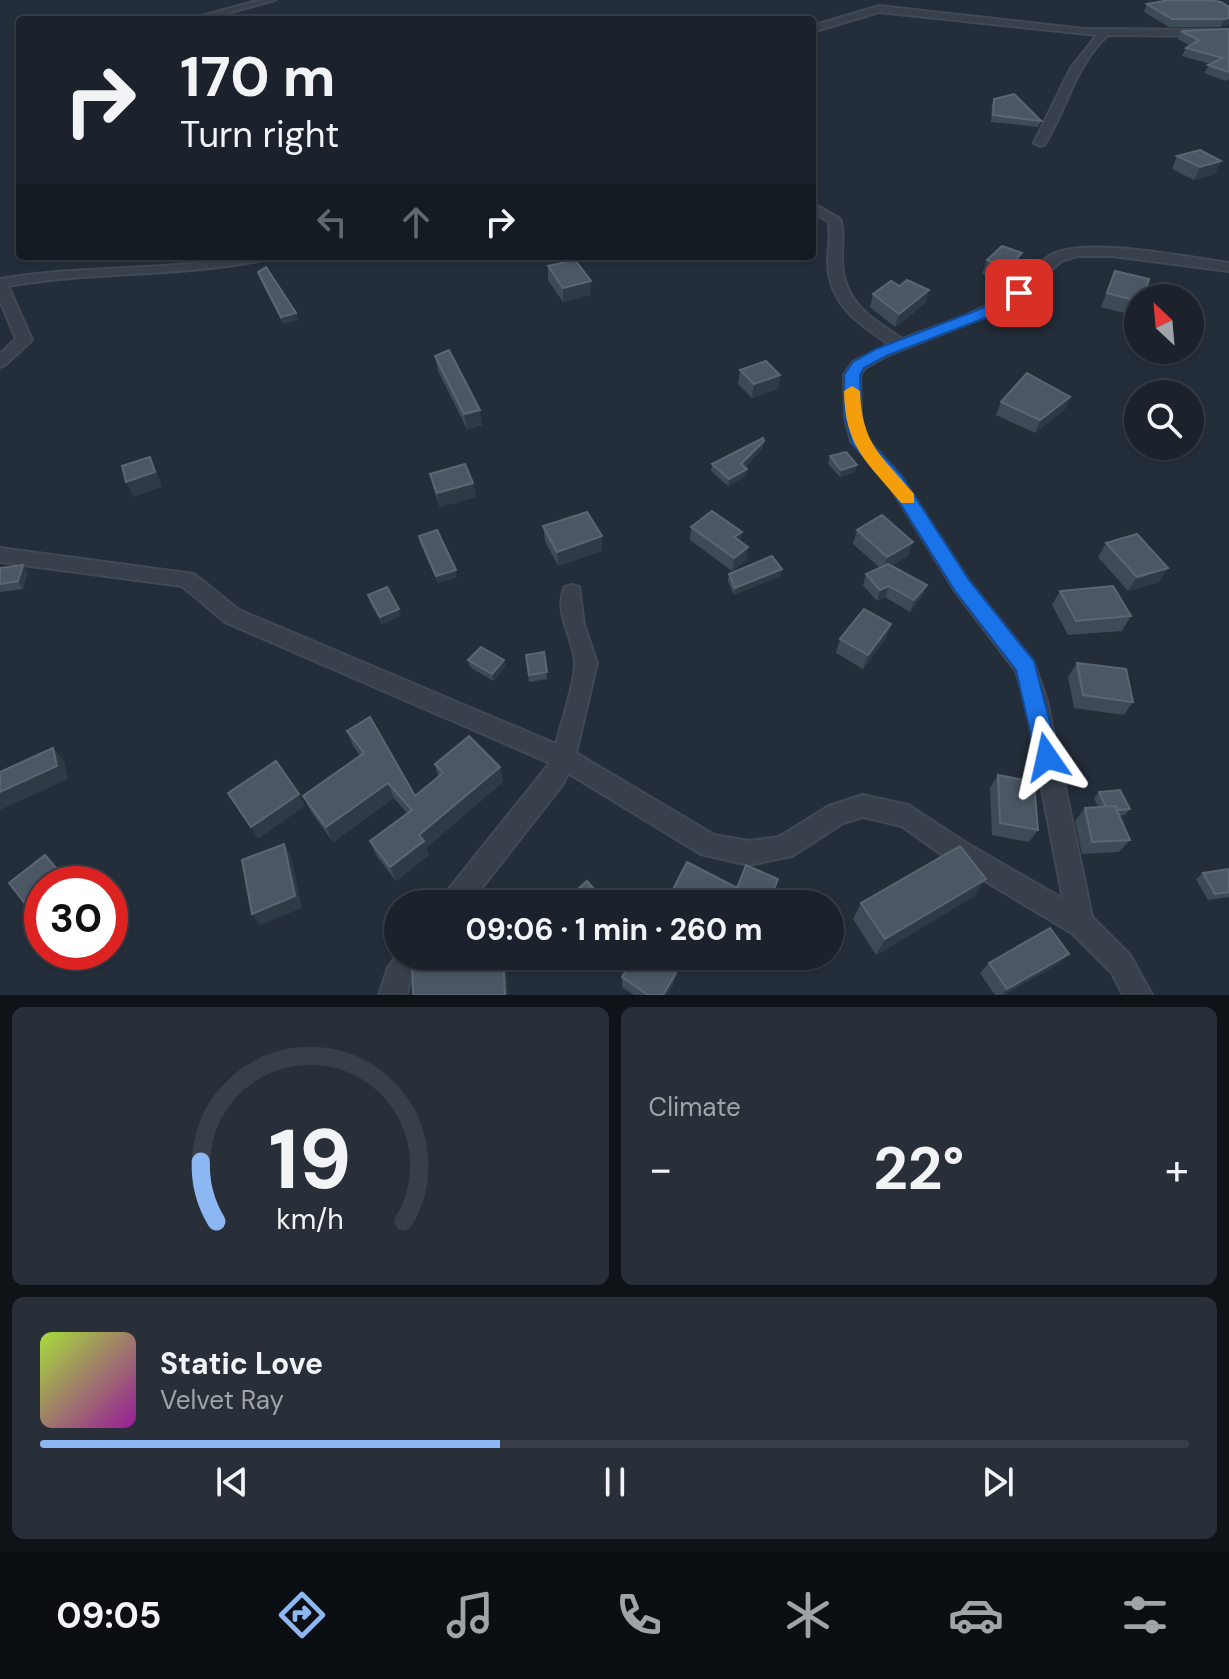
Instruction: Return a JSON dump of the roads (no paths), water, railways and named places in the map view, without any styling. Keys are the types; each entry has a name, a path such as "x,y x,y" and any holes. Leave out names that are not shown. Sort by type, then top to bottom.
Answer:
{"street":[{"path":"208,16 271,0"},
{"path":"893,0 904,10"},
{"path":"816,28 868,10 904,10 1106,32 1229,33"},
{"path":"1040,143 1054,122 1088,44 1106,32"},
{"path":"816,209 834,219 839,233 835,262 839,294 849,310 900,345"},
{"path":"1081,924 1036,701 1026,667 962,586 894,479 859,441 853,418 852,375 859,365 900,345 993,309 1019,293 1056,258 1076,252 1112,252 1229,267"},
{"path":"0,362 24,340 0,283 68,271 169,271 238,260"},
{"path":"0,555 187,579 232,616 564,758 710,846 749,853 783,848 837,814 863,806 908,816 957,851 1081,924 1121,964 1138,995"},
{"path":"464,890 555,776 564,758 586,663 574,625 572,593"},
{"path":"393,995 397,977 402,970"}]}
